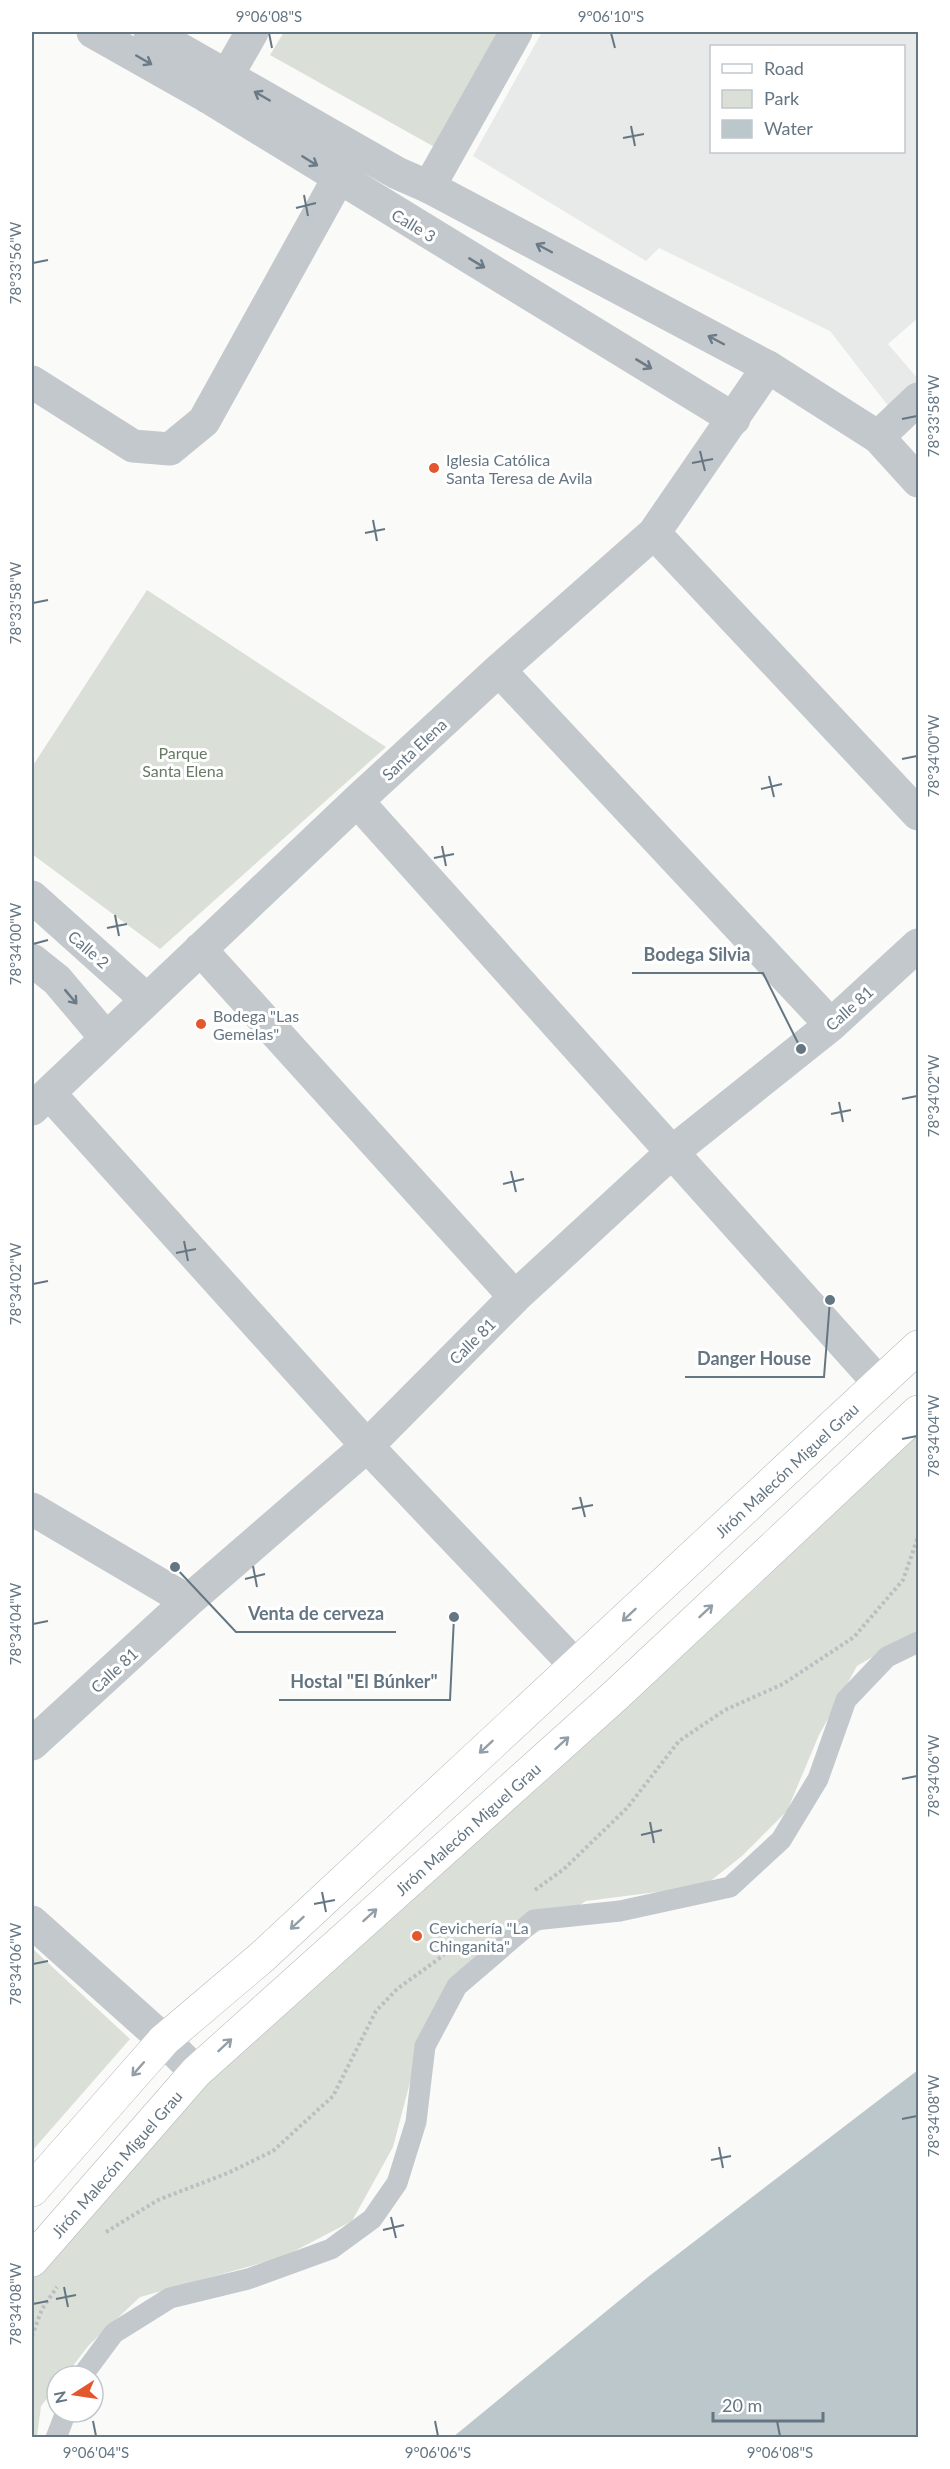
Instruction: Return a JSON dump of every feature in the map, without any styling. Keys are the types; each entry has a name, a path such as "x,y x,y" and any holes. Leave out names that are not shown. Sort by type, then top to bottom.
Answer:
{"main road":[{"name":"Jirón Malecón Miguel Grau","path":"32,2190 164,2040 262,1957 918,1347"},
{"name":"Jirón Malecón Miguel Grau","path":"32,2260 196,2072 616,1695 918,1412"}],"street":[{"name":"Calle 3","path":"93,32 217,87 429,187 768,367 878,437 918,481"},
{"name":"Calle 3","path":"150,32 217,87 338,179 734,419"},
{"path":"217,87 252,32"},
{"path":"429,187 516,32"},
{"path":"32,382 133,446 170,449 204,421 338,179"},
{"name":"Santa Elena","path":"40,1101 357,801 499,670 654,533 768,367"},
{"path":"878,437 918,399"},
{"path":"654,533 918,814"},
{"path":"499,670 831,1025"},
{"path":"357,801 879,1383"},
{"name":"Calle 2","path":"32,900 147,1000"},
{"name":"Calle 81","path":"32,1744 188,1601 367,1446 515,1297 671,1153 831,1025 918,945"},
{"path":"200,949 515,1297"},
{"path":"32,960 57,980 106,1038"},
{"path":"40,1101 575,1665"},
{"path":"32,1509 188,1601"},
{"path":"33,1928 164,2040 196,2072"}],"lane":[{"path":"91,2364 114,2333 170,2298 248,2279 331,2249 372,2219 396,2183 416,2122 425,2046 457,1986 534,1920 620,1911 730,1887 781,1840 818,1779 846,1700 887,1657 918,1642"}],"shaded area":[{"path":"542,32 918,32 918,318 888,344 918,379 918,383 889,407 830,331 659,248 646,261 473,156"}],"green space":[{"path":"284,32 505,32 438,149 270,55"},
{"name":"Parque Santa Elena","path":"147,590 386,747 160,949 32,854 32,767"},
{"path":"918,1409 918,1630 857,1666 819,1735 787,1811 742,1856 704,1886 586,1901 530,1937 460,1997 415,2063 393,2147 352,2221 283,2257 140,2297 89,2345 74,2364 45,2364 45,2401 41,2406 37,2437 32,2438 32,2260 196,2072"},
{"path":"33,1949 130,2039 32,2151 32,1951"}],"water":[{"path":"918,2070 918,2437 453,2437 648,2277"}],"place":[{"name":"Iglesia Católica Santa Teresa de Avila","path":"434,468"},
{"name":"Bodega \"Las Gemelas\"","path":"201,1024"},
{"name":"Bodega Silvia","path":"801,1049"},
{"name":"Danger House","path":"830,1300"},
{"name":"Venta de cerveza","path":"175,1567"},
{"name":"Hostal \"El Búnker\"","path":"454,1617"},
{"name":"Cevichería \"La Chinganita\"","path":"417,1936"}]}
